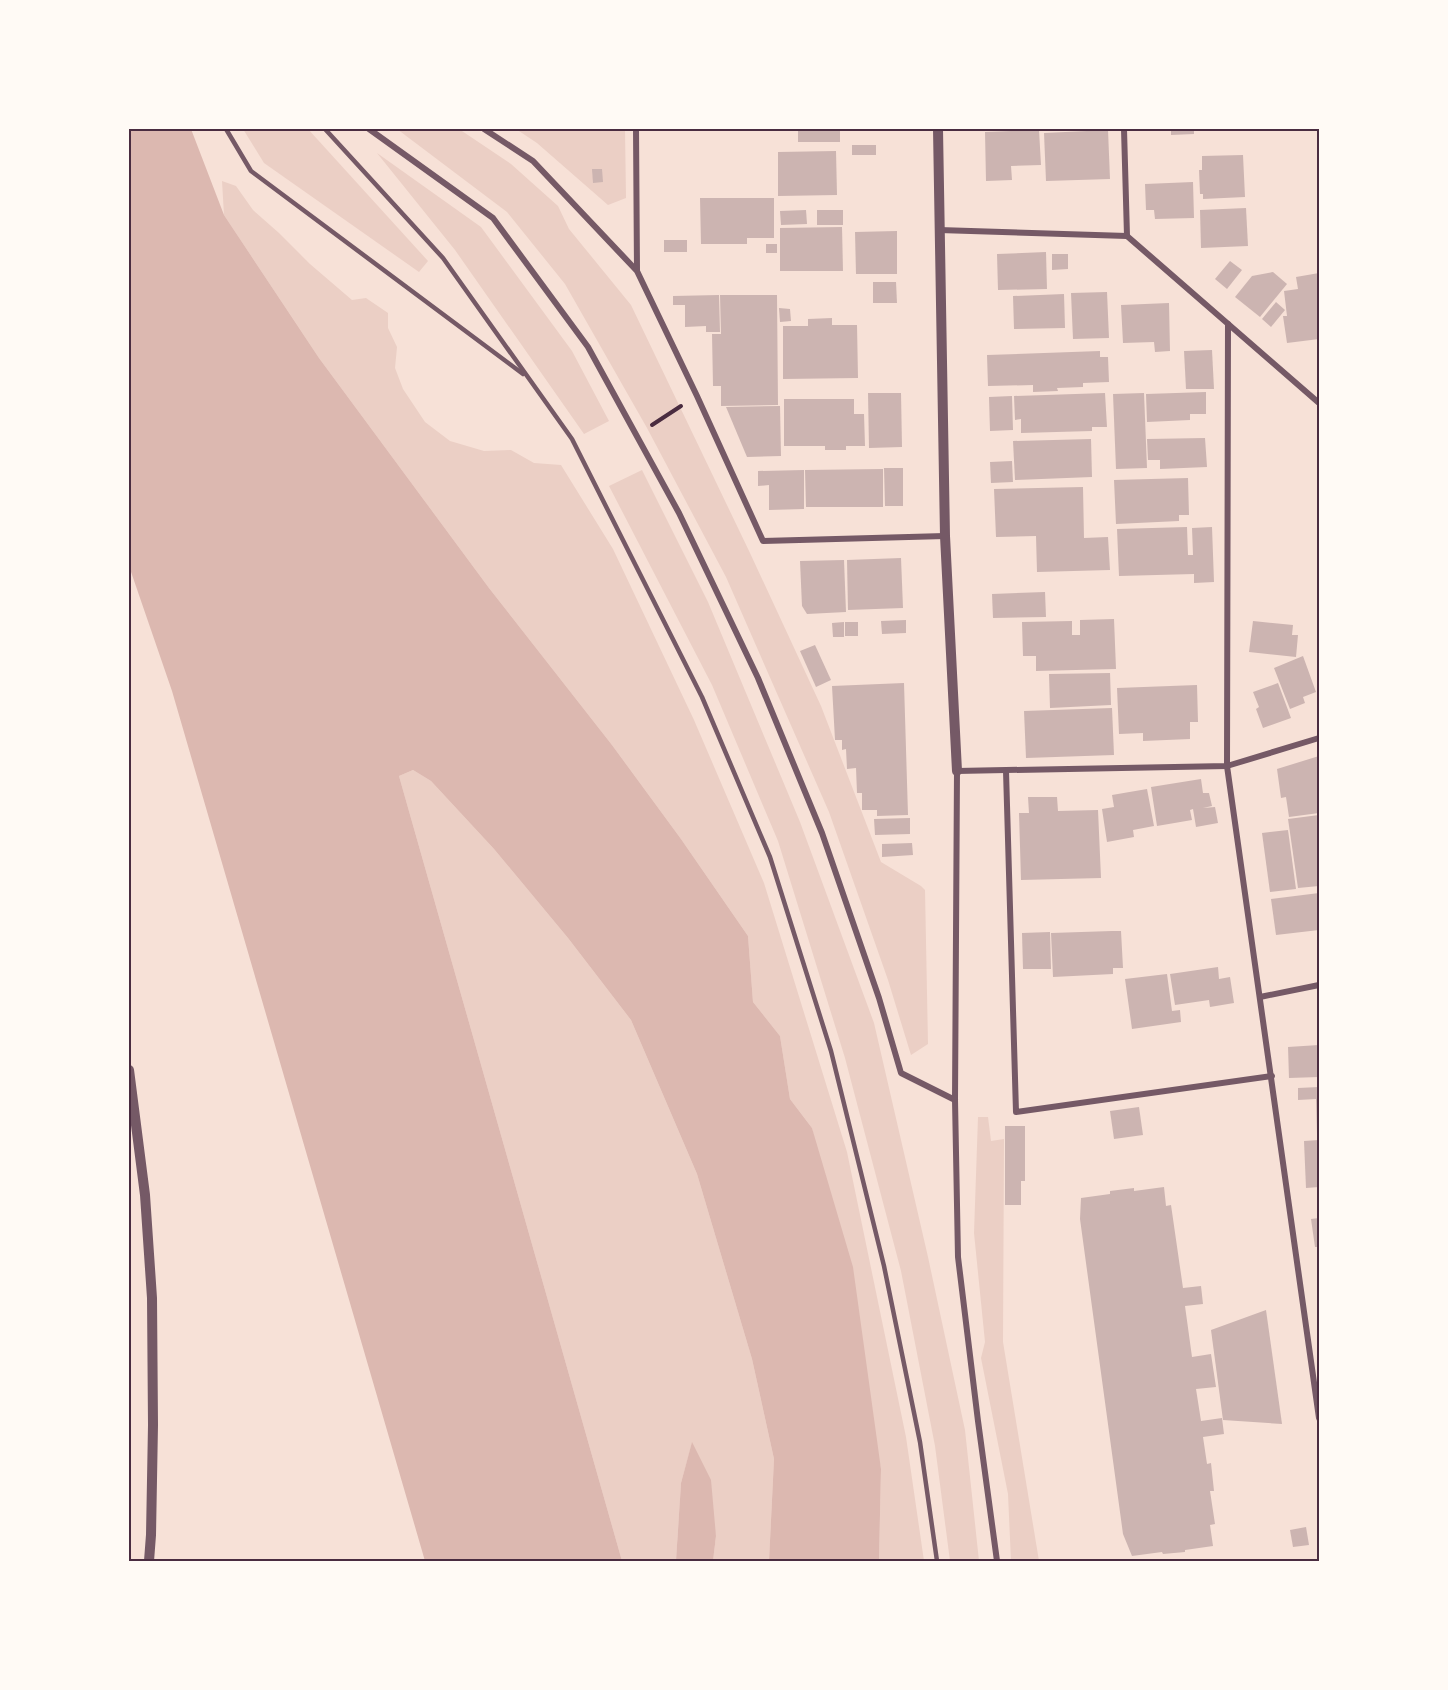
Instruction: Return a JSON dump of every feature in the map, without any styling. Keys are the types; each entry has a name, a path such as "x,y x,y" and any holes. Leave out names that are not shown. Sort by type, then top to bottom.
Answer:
{"street":[{"path":"369,129 493,218 588,347 679,513 753,668 822,833 879,998 901,1072 955,1100"},
{"path":"484,129 533,161 637,271 764,541 945,536"},
{"path":"636,129 637,271"},
{"path":"938,129 945,536 957,771 955,1100 958,1257 997,1561"},
{"path":"1124,129 1127,236"},
{"path":"939,230 1127,236 1319,404"},
{"path":"1228,324 1227,766 1319,1418"},
{"path":"957,771 1227,766 1319,738"},
{"path":"1006,771 1016,1112 1272,1076"},
{"path":"1260,998 1319,986"},
{"path":"129,1070 145,1195 152,1298 153,1425 149,1561"}],"lane":[{"path":"226,129 250,171 528,378"},
{"path":"325,129 443,258 572,440 702,697 770,857 831,1051 884,1266 920,1442 937,1561"}],"path":[{"path":"637,435 697,396"}],"shaded area":[{"path":"129,129 191,129 224,215 319,358 489,588 612,745 748,936 753,1002 780,1036 790,1099 812,1128 853,1267 881,1469 879,1561 769,1561 774,1459 752,1359 697,1174 631,1020 568,938 494,849 431,781 413,770 399,776 622,1561 425,1561 172,691 129,566"},
{"path":"243,129 308,129 428,261 419,272 264,163"},
{"path":"397,129 459,129 511,164 558,206 569,229 631,305 821,706 881,862 925,890 928,1044 911,1055 888,980 829,812 726,577 647,428 565,284 507,212"},
{"path":"516,129 625,129 626,198 608,205 537,143"},
{"path":"377,153 481,227 572,351 609,421 584,434 455,250"},
{"path":"222,181 236,186 253,210 352,300 366,298 388,313 388,328 397,347 395,368 403,389 425,422 450,441 484,451 511,450 534,463 561,465 613,549 694,720 764,883 847,1152 906,1437 924,1561 879,1561 881,1469 812,1128 790,1099 780,1036 753,1002 748,936 612,745 489,588 319,358 224,215"},
{"path":"642,470 708,602 800,822 874,1023 965,1430 979,1561 950,1561 935,1446 901,1271 845,1058 778,841 712,685 609,486"},
{"path":"413,770 431,781 494,849 568,938 631,1020 697,1174 752,1359 774,1459 769,1561 713,1561 716,1536 692,1443 681,1483 676,1561 622,1561 399,776"},
{"path":"978,1117 988,1117 991,1141 1004,1139 1003,1342 1039,1561 1011,1561 1008,1494 981,1358 985,1342 974,1233"},
{"path":"692,1442 711,1480 716,1536 713,1561 676,1561 681,1483"}],"building":[{"path":"798,129 840,129 840,142 798,142"},
{"path":"1171,129 1194,129 1194,134 1171,135"},
{"path":"1039,130 1041,165 1011,166 1012,180 986,181 985,132"},
{"path":"1108,130 1110,179 1046,181 1044,133"},
{"path":"852,145 876,145 876,155 852,155"},
{"path":"836,151 837,195 778,196 778,152"},
{"path":"1243,155 1245,197 1203,199 1203,194 1200,194 1199,170 1202,170 1202,156"},
{"path":"592,169 602,169 603,182 593,183"},
{"path":"1193,182 1194,218 1155,219 1154,210 1146,210 1145,184"},
{"path":"700,198 774,198 774,238 747,238 747,244 701,244"},
{"path":"1246,208 1248,246 1201,248 1200,210"},
{"path":"806,210 807,224 781,225 780,211"},
{"path":"817,210 843,210 843,225 817,225"},
{"path":"842,227 843,271 780,271 780,228"},
{"path":"897,231 897,274 856,274 855,232"},
{"path":"664,240 687,240 687,252 664,252"},
{"path":"766,244 777,244 777,253 766,253"},
{"path":"1046,252 1047,289 998,290 997,254"},
{"path":"1052,254 1068,254 1068,269 1052,270"},
{"path":"1230,261 1242,270 1227,289 1215,279"},
{"path":"1273,272 1287,284 1260,317 1235,297 1252,276"},
{"path":"1319,273 1319,339 1287,343 1283,316 1287,316 1284,291 1298,289 1296,277"},
{"path":"873,282 896,282 897,303 873,303"},
{"path":"1107,292 1109,338 1073,339 1071,293"},
{"path":"1064,294 1065,328 1014,329 1013,296"},
{"path":"719,295 720,332 706,332 706,326 685,327 685,305 673,305 673,296"},
{"path":"720,295 777,295 778,405 721,406 721,386 713,386 712,334 721,334"},
{"path":"1276,302 1285,310 1271,327 1262,319"},
{"path":"1169,303 1170,351 1155,352 1154,342 1123,343 1121,305"},
{"path":"779,308 790,309 791,321 780,322"},
{"path":"832,318 832,325 857,325 858,378 783,379 783,326 808,326 808,319"},
{"path":"1212,350 1214,389 1186,389 1184,351"},
{"path":"1100,351 1100,357 1108,357 1109,382 1083,383 1083,387 1033,392 1033,385 988,386 987,355"},
{"path":"1206,392 1206,414 1190,414 1190,420 1147,422 1146,394"},
{"path":"868,393 901,393 902,447 869,448"},
{"path":"1105,393 1107,427 1092,427 1092,431 1021,433 1021,419 1015,420 1014,396"},
{"path":"1144,393 1147,468 1116,469 1113,394"},
{"path":"1012,396 1013,430 990,431 989,397"},
{"path":"784,399 854,399 854,414 864,414 865,446 846,446 846,450 825,450 825,446 784,446"},
{"path":"780,406 781,456 747,457 726,407"},
{"path":"1205,438 1207,467 1160,469 1160,460 1148,460 1147,439"},
{"path":"1091,439 1092,477 1015,480 1013,441"},
{"path":"1012,461 1013,482 991,483 990,462"},
{"path":"884,468 903,468 903,506 885,506"},
{"path":"883,469 883,507 806,507 805,470"},
{"path":"804,470 804,509 769,510 769,485 758,486 758,471"},
{"path":"1188,478 1189,515 1179,515 1179,521 1116,524 1114,480"},
{"path":"1083,487 1084,538 1108,537 1110,570 1037,572 1036,536 996,537 994,489"},
{"path":"1187,527 1188,555 1193,555 1192,528 1212,527 1214,582 1194,583 1194,574 1119,576 1117,529"},
{"path":"901,558 903,608 848,610 847,560"},
{"path":"844,560 846,612 807,614 802,606 800,561"},
{"path":"1045,592 1046,617 993,618 992,594"},
{"path":"1114,619 1116,669 1036,671 1036,656 1023,656 1022,622 1072,621 1072,635 1080,635 1080,620"},
{"path":"906,620 906,633 882,634 881,621"},
{"path":"1253,621 1293,625 1292,635 1298,635 1296,657 1249,652"},
{"path":"844,622 844,637 833,637 832,623"},
{"path":"845,622 858,622 858,636 845,636"},
{"path":"815,645 831,680 816,687 800,651"},
{"path":"1303,656 1316,692 1303,697 1305,703 1290,709 1274,668"},
{"path":"1110,673 1111,705 1050,708 1049,674"},
{"path":"904,683 908,815 877,816 877,810 862,810 862,793 857,793 856,768 847,769 846,749 842,750 842,740 835,740 832,686"},
{"path":"1278,683 1291,718 1263,728 1253,692"},
{"path":"1197,685 1198,722 1190,722 1190,739 1143,741 1143,733 1119,734 1117,688"},
{"path":"1112,708 1114,755 1026,758 1024,711"},
{"path":"1319,756 1319,813 1289,817 1286,797 1281,798 1277,769"},
{"path":"1201,779 1203,793 1209,793 1212,806 1203,808 1215,807 1218,823 1196,827 1193,809 1190,810 1192,820 1157,826 1151,787"},
{"path":"1147,789 1154,826 1133,830 1134,837 1107,842 1102,809 1114,807 1112,795"},
{"path":"1028,797 1057,797 1058,811 1098,810 1101,878 1021,880 1019,813 1029,813"},
{"path":"1319,815 1319,886 1298,888 1288,819"},
{"path":"910,818 910,834 875,835 874,819"},
{"path":"1288,830 1296,889 1270,892 1262,833"},
{"path":"912,843 913,855 882,857 882,844"},
{"path":"1319,893 1319,930 1276,935 1271,899"},
{"path":"1121,931 1123,968 1113,968 1113,974 1053,977 1051,933"},
{"path":"1050,932 1051,969 1023,969 1022,933"},
{"path":"1218,967 1219,979 1230,977 1234,1003 1210,1007 1209,1000 1175,1005 1170,974"},
{"path":"1167,974 1172,1011 1180,1010 1181,1022 1132,1029 1125,979"},
{"path":"1319,1045 1319,1077 1289,1078 1288,1047"},
{"path":"1319,1087 1319,1134 1317,1134 1316,1099 1298,1100 1298,1088"},
{"path":"1139,1107 1143,1135 1114,1139 1110,1111"},
{"path":"1005,1126 1025,1126 1025,1181 1021,1181 1021,1205 1005,1205"},
{"path":"1319,1140 1319,1187 1306,1188 1304,1141"},
{"path":"1164,1187 1166,1206 1171,1205 1183,1288 1201,1286 1203,1304 1185,1306 1192,1357 1211,1354 1216,1387 1196,1389 1201,1421 1222,1418 1224,1434 1203,1437 1207,1464 1211,1463 1214,1491 1210,1491 1215,1524 1210,1525 1213,1546 1185,1550 1185,1552 1132,1556 1123,1534 1080,1219 1081,1198 1110,1194 1110,1191"},
{"path":"1319,1218 1319,1247 1315,1247 1311,1219"},
{"path":"1266,1310 1282,1424 1223,1420 1211,1330"},
{"path":"1306,1527 1309,1545 1293,1547 1290,1530"}]}
